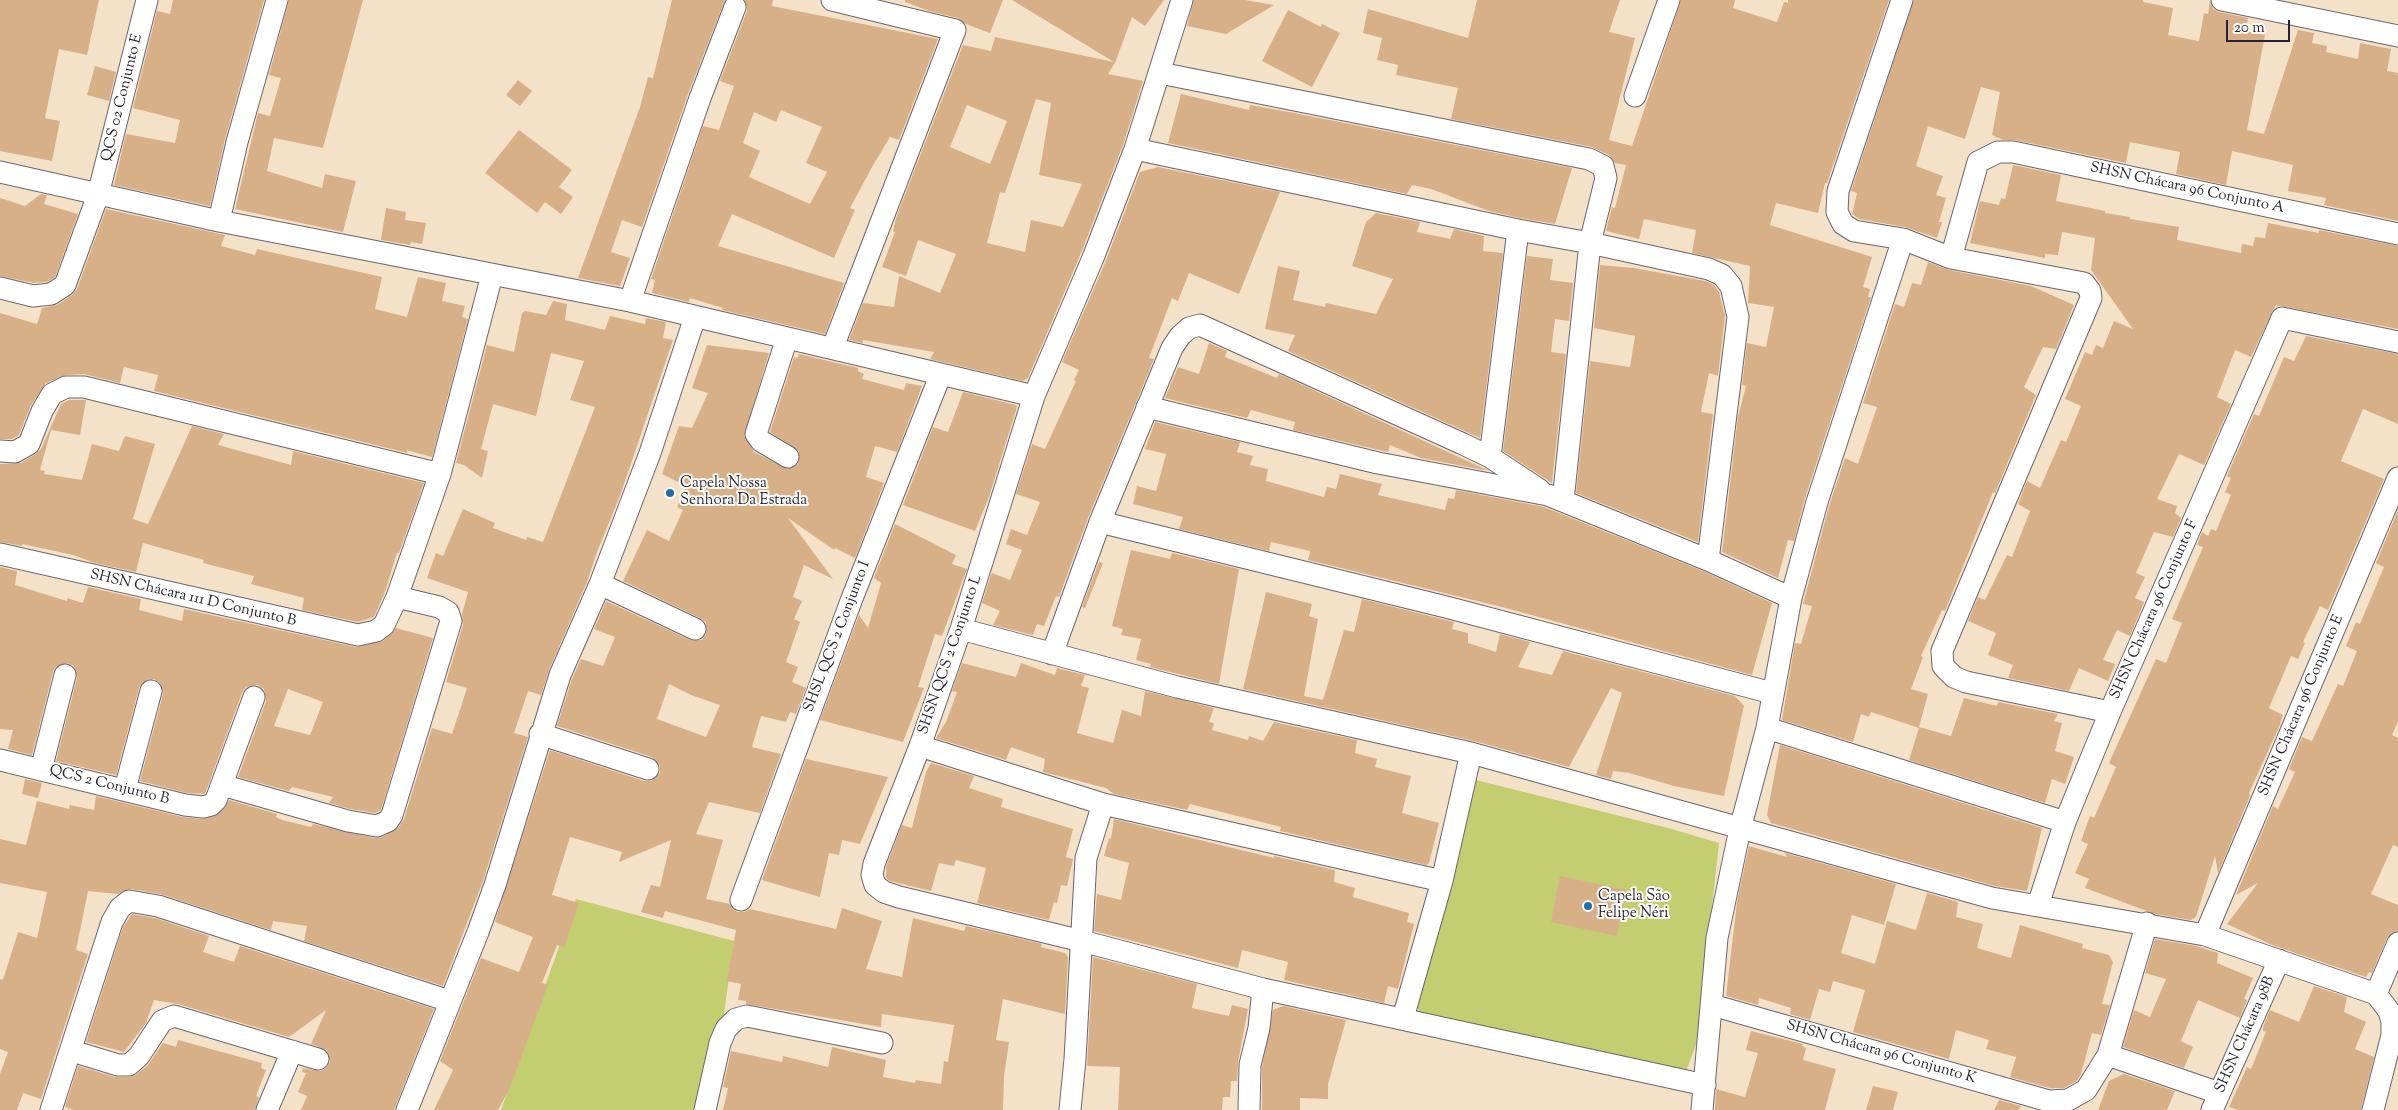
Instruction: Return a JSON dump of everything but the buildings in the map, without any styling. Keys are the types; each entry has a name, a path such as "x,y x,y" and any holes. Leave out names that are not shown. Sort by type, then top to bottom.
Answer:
{"street":[{"name":"QCS 02 Conjunto E","path":"0,288 34,296 51,294 64,285 98,195 147,0"},
{"path":"219,221 237,142 277,0"},
{"path":"832,0 955,30 833,347"},
{"name":"SHSN QCS 2 Conjunto L","path":"1082,941 899,897 884,892 875,885 872,876 874,864 920,746 961,629 1034,396 1093,258 1135,150 1182,0"},
{"path":"1635,96 1669,0"},
{"path":"1902,0 1838,191 1837,212 1842,224 1854,231 1902,239 1951,258 2084,283 2090,291 2091,298 1942,651 1943,666 1948,673 1966,682 2110,712"},
{"path":"2222,0 2398,36"},
{"path":"630,301 700,98 735,7"},
{"path":"1160,73 1589,159 1603,166 1606,178 1590,243 1556,498"},
{"path":"1135,150 1518,230 1590,243 1709,269 1722,275 1731,286 1738,317 1708,560"},
{"name":"SHSN Chácara 96 Conjunto A","path":"1951,258 1978,162 1998,152 2013,152 2398,234"},
{"path":"0,172 219,221 630,301 833,347 940,376 1034,396"},
{"path":"1490,457 1518,230"},
{"path":"1702,1110 1717,938 1740,829 1767,728 1790,598 1817,502 1902,239"},
{"path":"254,697 219,792 377,826 388,821 392,816 451,621 448,612 439,607 397,597 440,474 492,275"},
{"path":"407,1110 495,885 540,734 560,675 600,584 650,453 695,316"},
{"name":"SHSN Chácara 96 Conjunto F","path":"2038,905 2065,822 2110,712 2282,318 2398,342"},
{"path":"1052,654 1100,522 1169,356 1180,336 1189,328 1200,325 1490,457 1556,498 1708,560 1790,598"},
{"path":"787,338 756,434 761,441 788,457"},
{"name":"SHSL QCS 2 Conjunto I","path":"741,900 850,601 940,376"},
{"path":"0,451 15,452 29,444 42,411 52,394 66,387 84,387 440,474"},
{"path":"1147,407 1378,463 1556,498"},
{"name":"SHSN Chácara 96 Conjunto E","path":"2205,935 2397,482"},
{"path":"1100,522 1446,607 1772,693"},
{"name":"SHSN Chácara 111 D Conjunto B","path":"0,554 358,635 376,631 384,625 397,597"},
{"path":"600,584 695,629"},
{"path":"961,629 1177,687 1471,753 1992,898 2147,923 2205,935 2280,960 2376,994 2388,1011 2392,1022 2390,1041 2373,1110"},
{"path":"41,770 65,675"},
{"path":"125,789 151,691"},
{"path":"1767,728 2065,822"},
{"path":"540,734 648,769"},
{"path":"920,746 1103,804 1442,881"},
{"path":"1403,1018 1442,881 1471,753"},
{"name":"QCS 2 Conjunto B","path":"0,760 185,805 203,807 219,792"},
{"path":"1070,1110 1086,858 1103,804"},
{"path":"51,1110 72,1051 115,915 125,903 134,900 167,909 449,1002"},
{"path":"2147,923 2108,1056 2215,1102"},
{"path":"1082,941 1263,989 1705,1085"},
{"path":"2376,994 2398,943"},
{"name":"SHSN Chácara 98B","path":"2215,1102 2280,960"},
{"path":"1249,1110 1250,1065 1259,1028 1263,989"},
{"name":"SHSN Chácara 96 Conjunto K","path":"1712,1006 2049,1101 2068,1100 2086,1090 2108,1056"},
{"path":"72,1051 118,1066 129,1065 139,1056 162,1021 174,1016 318,1059"},
{"path":"705,1110 720,1043 730,1024 736,1019 747,1016 882,1043"},
{"path":"267,1110 292,1051"}],"green space":[{"path":"1476,780 1668,828 1719,843 1697,1042 1684,1077 1427,1020 1418,1010 1418,994 1462,821"},
{"path":"576,899 734,941 720,1043 705,1110 501,1110"}],"place":[{"name":"Capela Nossa Senhora Da Estrada","path":"670,493"},
{"name":"Capela São Felipe Néri","path":"1588,906"}]}
